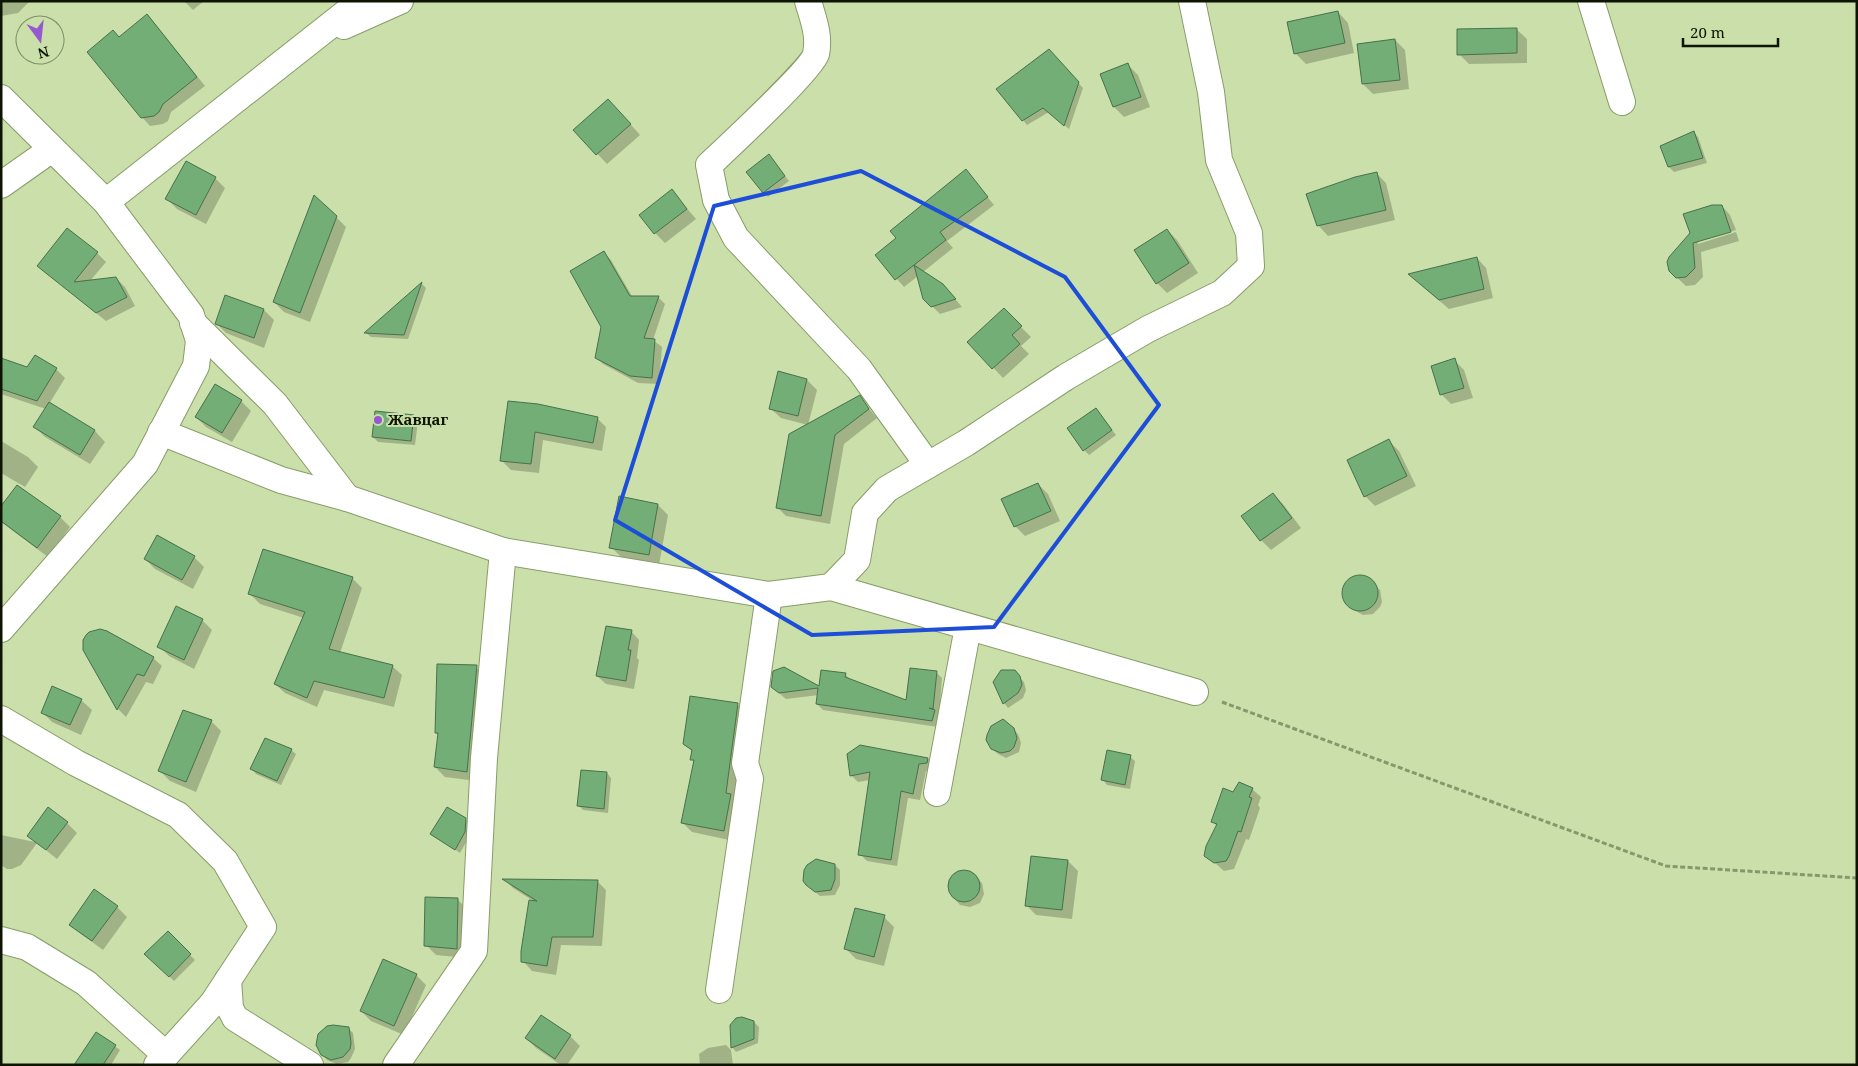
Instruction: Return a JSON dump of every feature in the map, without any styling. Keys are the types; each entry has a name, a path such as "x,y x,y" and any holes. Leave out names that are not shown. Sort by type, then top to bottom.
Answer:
{"street":[{"path":"106,202 362,1"},
{"path":"312,40 400,1"},
{"path":"808,1 817,31 816,56 792,84 709,165 716,200 736,238 859,369 928,465"},
{"path":"831,587 857,560 865,513 887,489 966,443 1066,377 1148,329 1222,293 1251,266 1249,233 1219,160 1211,92 1192,1"},
{"path":"1591,1 1622,102"},
{"path":"1,98 106,202 191,315 199,341 196,366 145,464 1,628"},
{"path":"1,185 52,148"},
{"path":"193,323 275,404 348,498"},
{"path":"162,432 281,480 348,498 503,551 769,595 831,587 1196,692"},
{"path":"396,1065 474,951 484,758 503,551"},
{"path":"719,990 750,779 745,763 769,595"},
{"path":"937,793 968,627"},
{"path":"1,719 76,763 178,814 225,861 263,926 213,1003 161,1060 86,983 27,947 1,940"},
{"path":"228,980 230,1008 235,1018 310,1065"}],"path":[{"path":"1196,692 1666,866 1857,878"}],"highlighted area":[{"path":"861,171 1065,277 1159,405 994,627 812,635 615,520 714,206"}],"building":[{"path":"1338,11 1345,43 1294,54 1287,22"},
{"path":"147,14 197,77 163,104 159,112 154,116 141,118 87,52 113,30 119,37"},
{"path":"1517,28 1517,53 1457,55 1457,29"},
{"path":"1395,39 1400,80 1362,84 1357,44"},
{"path":"1049,49 1079,82 1064,126 1043,108 1022,121 996,89"},
{"path":"1128,63 1141,97 1113,107 1100,74"},
{"path":"608,99 631,124 596,155 573,130"},
{"path":"1694,131 1703,158 1668,167 1660,146"},
{"path":"769,154 785,176 763,193 746,172"},
{"path":"186,161 216,177 196,215 165,199"},
{"path":"966,169 988,197 940,232 946,240 895,280 875,255 896,238 890,231"},
{"path":"1377,172 1386,210 1317,226 1306,194 1355,177"},
{"path":"672,189 687,209 654,234 639,215"},
{"path":"314,195 337,216 300,313 273,302"},
{"path":"1712,205 1722,205 1731,232 1693,243 1695,268 1686,277 1676,278 1669,271 1667,262 1669,257 1690,233 1683,214"},
{"path":"67,228 98,252 74,282 116,277 127,297 96,313 37,266"},
{"path":"1167,229 1189,263 1156,284 1134,250"},
{"path":"604,251 630,296 659,296 644,338 655,339 652,378 630,376 595,358 601,327 570,271"},
{"path":"1477,257 1484,289 1439,300 1408,274"},
{"path":"914,265 943,284 956,299 931,307 923,299"},
{"path":"422,282 404,335 364,333"},
{"path":"225,295 264,309 254,338 215,324"},
{"path":"1004,308 1022,326 1012,335 1020,344 992,369 967,342"},
{"path":"35,355 57,368 37,401 1,389 1,358 27,367"},
{"path":"1455,358 1464,388 1440,395 1431,366"},
{"path":"778,371 807,379 798,416 769,409"},
{"path":"215,384 242,400 222,433 195,417"},
{"path":"860,395 869,409 835,435 821,516 776,508 789,434"},
{"path":"508,401 538,404 598,417 593,443 535,432 531,464 500,461"},
{"path":"49,402 95,430 80,455 33,427"},
{"path":"1096,408 1112,430 1083,451 1067,428"},
{"path":"375,411 414,415 411,441 372,437"},
{"path":"1389,439 1407,476 1364,497 1347,460"},
{"path":"1038,483 1051,511 1014,527 1001,499"},
{"path":"17,485 61,516 37,548 1,521 1,506"},
{"path":"1273,493 1292,518 1260,541 1241,516"},
{"path":"619,496 658,504 649,555 609,548"},
{"path":"157,535 195,556 182,580 144,559"},
{"path":"263,549 353,577 329,649 393,665 384,698 314,681 307,698 274,684 305,612 248,594"},
{"path":"1360,575 1372,581 1378,593 1372,605 1360,611 1348,605 1342,593 1348,581"},
{"path":"176,606 203,619 184,660 157,647"},
{"path":"606,626 632,630 628,650 631,650 626,681 596,676"},
{"path":"100,629 154,657 144,676 137,674 117,710 83,650 83,640 86,635 89,632"},
{"path":"437,664 477,665 467,772 434,767 438,733 435,733"},
{"path":"784,667 819,686 821,670 846,673 845,677 906,700 910,668 937,671 933,709 929,708 935,710 932,721 816,704 818,688 779,693 771,687 773,671"},
{"path":"1001,670 1015,670 1020,676 1022,685 1018,693 1003,704 993,682"},
{"path":"52,686 82,699 70,725 41,713"},
{"path":"690,696 738,703 726,793 731,794 724,831 681,823 694,760 690,760 692,750 683,744"},
{"path":"183,710 212,720 186,782 158,771"},
{"path":"1003,719 1014,728 1017,738 1014,747 1010,751 1001,753 991,749 986,740 991,726"},
{"path":"265,738 292,749 277,781 250,769"},
{"path":"860,745 928,758 927,763 919,764 913,794 901,791 891,860 858,855 870,772 850,776 847,754"},
{"path":"1107,750 1131,755 1125,785 1101,780"},
{"path":"581,770 607,772 604,809 577,806"},
{"path":"1239,782 1253,788 1249,797 1252,798 1241,832 1238,831 1229,856 1226,861 1214,863 1204,856 1206,846 1217,824 1211,822 1223,788 1233,792"},
{"path":"48,807 68,822 46,850 27,836"},
{"path":"447,807 466,818 465,832 455,850 430,834"},
{"path":"1031,856 1068,860 1062,910 1025,906"},
{"path":"816,859 835,864 835,879 831,890 815,892 803,881 804,870 807,865"},
{"path":"964,870 976,874 980,886 976,898 964,902 952,898 948,886 952,874"},
{"path":"502,879 598,880 593,937 552,937 547,966 521,962 529,900 537,901"},
{"path":"94,889 118,906 92,941 69,925"},
{"path":"425,897 458,898 457,949 424,946"},
{"path":"855,908 885,915 874,957 844,949"},
{"path":"168,931 191,954 169,977 144,954"},
{"path":"383,959 417,974 394,1026 360,1011"},
{"path":"541,1015 571,1035 555,1059 525,1038"},
{"path":"742,1017 754,1021 754,1039 731,1048 730,1025 736,1018"},
{"path":"327,1026 349,1027 351,1043 350,1049 343,1057 331,1060 321,1055 316,1045 318,1034"},
{"path":"96,1032 116,1045 103,1065 74,1065"}],"place":[{"name":"Жавцаг","path":"378,420"}]}
